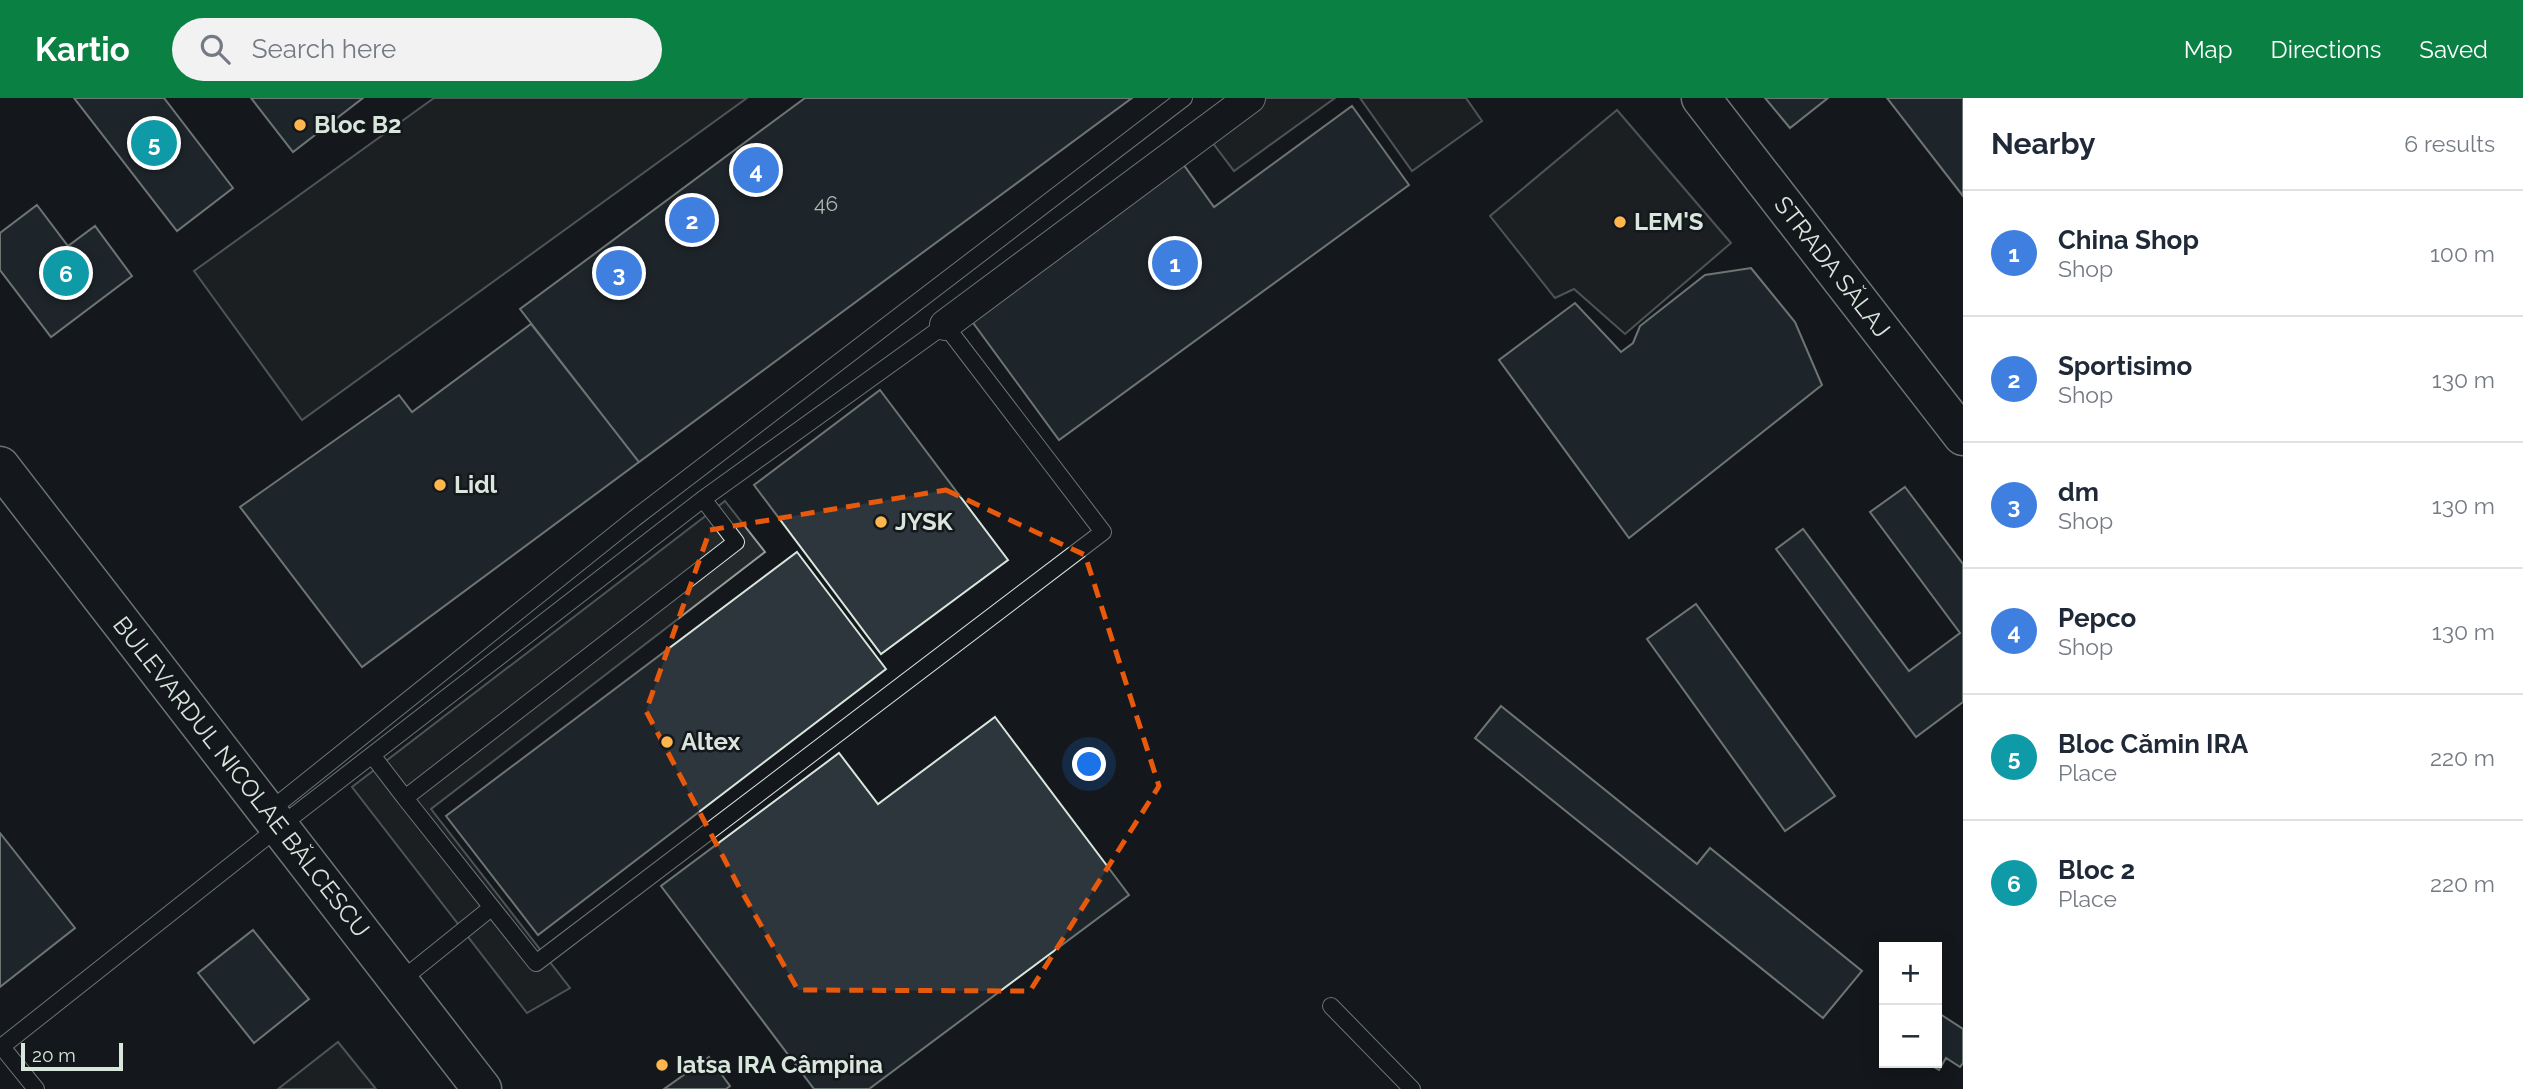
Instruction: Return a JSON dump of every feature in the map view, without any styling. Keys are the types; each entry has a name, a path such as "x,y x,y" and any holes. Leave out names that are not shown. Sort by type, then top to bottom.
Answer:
{"main road":[{"name":"STRADA SĂLAJ","path":"1701,98 1963,436"},
{"name":"BULEVARDUL NICOLAE BĂLCESCU","path":"0,466 482,1089"}],"street":[{"path":"945,325 1250,98"}],"lane":[{"path":"36,1089 1,1047 635,518 1184,98"},
{"path":"274,819 372,755 703,499 945,325 1103,531 536,963 372,755"},
{"path":"405,798 736,542 703,499"},
{"path":"398,982 491,908"},
{"path":"1331,1006 1412,1089"}],"highlighted area":[{"path":"946,490 1085,555 1159,786 1030,991 798,990 738,885 646,711 710,530"}],"shaded area":[{"path":"434,98 747,98 302,420 194,271"},
{"path":"1264,98 1335,98 1234,171 1209,138"},
{"path":"1360,98 1466,98 1482,121 1412,171"},
{"path":"1617,110 1731,243 1625,334 1574,289 1555,298 1490,216"},
{"path":"725,501 765,552 431,809 570,988 527,1013 352,787"},
{"path":"338,1042 376,1089 278,1089"}],"building":[{"path":"74,98 164,98 233,188 177,231"},
{"name":"Bloc B2","path":"251,98 363,98 293,152"},
{"path":"805,98 1132,98 639,462 520,309"},
{"path":"1765,98 1828,98 1790,128"},
{"path":"1887,98 1963,98 1963,196"},
{"path":"1352,106 1409,185 1059,440 971,320 1183,164 1214,207"},
{"path":"37,205 68,246 95,226 132,276 51,337 0,270 0,233"},
{"path":"1751,268 1795,322 1822,385 1629,538 1499,360 1575,303 1621,352 1633,343 1640,326 1705,275"},
{"name":"Lidl","path":"531,324 639,462 362,667 240,507 399,395 412,412"},
{"name":"JYSK","path":"880,390 1008,560 881,654 754,485"},
{"path":"1905,487 1963,564 1963,702 1916,737 1776,549 1803,529 1909,671 1960,633 1870,512"},
{"name":"Altex","path":"797,552 886,669 538,935 446,816"},
{"path":"1696,604 1835,796 1785,831 1647,639"},
{"path":"1501,706 1697,864 1710,848 1862,971 1823,1018 1475,738"},
{"path":"995,717 1129,895 869,1089 814,1089 661,886 839,753 878,804"},
{"path":"0,833 75,928 0,987"},
{"path":"253,930 309,999 254,1043 198,973"},
{"path":"1942,1015 1963,1029 1963,1063 1960,1067 1946,1058 1942,1065"},
{"path":"709,1057 730,1086 726,1089 664,1089"}],"place":[{"name":"Bloc B2","path":"300,125"},
{"name":"Bloc Cămin IRA","path":"154,143"},
{"name":"Pepco","path":"756,170"},
{"name":"Sportisimo","path":"692,220"},
{"name":"LEM'S","path":"1620,222"},
{"name":"China Shop","path":"1175,263"},
{"name":"Bloc 2","path":"66,273"},
{"name":"dm","path":"619,273"},
{"name":"Lidl","path":"440,485"},
{"name":"JYSK","path":"881,522"},
{"name":"Altex","path":"667,742"},
{"name":"Iatsa IRA Câmpina","path":"662,1065"}]}
